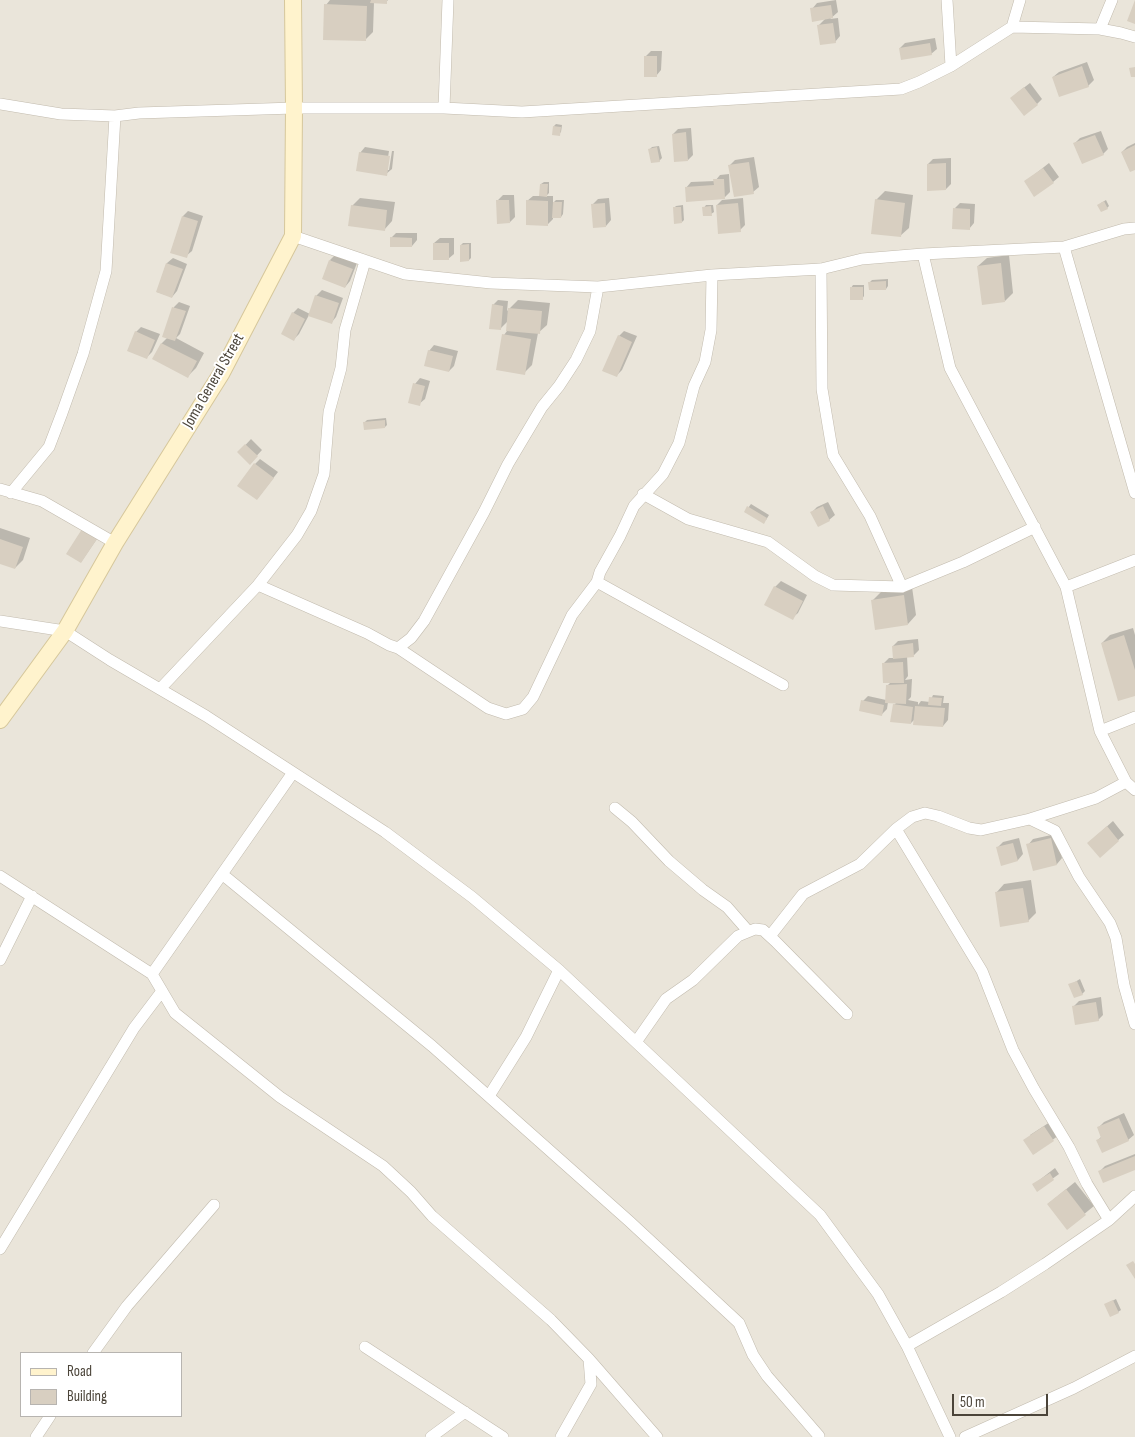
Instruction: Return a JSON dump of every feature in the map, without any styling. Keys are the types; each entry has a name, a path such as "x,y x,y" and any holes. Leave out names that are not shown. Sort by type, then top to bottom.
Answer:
{"street":[{"name":"Joma General Street","path":"0,720 64,631 114,543 221,374 293,236 293,0"},
{"path":"444,108 448,0"},
{"path":"947,0 951,66"},
{"path":"1012,27 1020,0"},
{"path":"1100,29 1112,0"},
{"path":"0,104 61,114 115,116 140,113 294,108 444,108 522,112 901,89 920,82 951,66 1012,27 1100,29 1135,37"},
{"path":"114,543 42,501 6,491 49,447 83,354 106,271 115,116"},
{"path":"293,236 404,274 491,283 598,287 712,275 821,269 862,260 923,254 1064,247 1124,229 1135,228"},
{"path":"1064,247 1135,493"},
{"path":"770,936 803,894 860,864 896,828 912,817 925,813 969,828 981,830 1030,819 1130,786 1100,731 1066,587 950,368 923,254"},
{"path":"160,689 258,584 297,535 311,511 324,474 329,412 341,368 345,330 365,261"},
{"path":"821,269 822,389 833,454 870,516 902,587"},
{"path":"258,584 389,646 398,648 488,708 506,714 524,709 533,697 572,615 597,582 600,572 634,506 663,474 679,443 694,386 705,362 711,330 712,275"},
{"path":"398,648 411,638 424,621 508,464 542,407 576,360 590,331 598,287"},
{"path":"643,494 688,519 768,542 815,576 833,585 902,587 964,562 1035,527"},
{"path":"1066,587 1135,560"},
{"path":"597,582 783,685"},
{"path":"0,621 64,631 206,716 292,774 385,832 472,897 559,970 820,1215 878,1294 907,1346 950,1437"},
{"path":"1100,731 1135,717"},
{"path":"152,974 292,774"},
{"path":"615,808 632,822 669,861 703,890 727,907 748,930"},
{"path":"1030,819 1055,832 1079,877 1110,923 1116,938 1124,985 1135,1024"},
{"path":"896,828 982,971 1013,1050 1109,1220"},
{"path":"222,874 432,1046 629,1221 739,1323 753,1356 767,1376 819,1436"},
{"path":"0,876 152,974 175,1014 280,1097 383,1166 432,1216 552,1320 657,1437"},
{"path":"0,960 32,896"},
{"path":"636,1042 666,999 693,980 738,936 748,930 755,929 763,930 770,936 847,1014"},
{"path":"489,1096 526,1037 559,970"},
{"path":"0,1248 134,1028 162,991"},
{"path":"907,1346 1030,1274 1109,1220 1135,1196"},
{"path":"94,1352 127,1306 214,1205"},
{"path":"365,1346 503,1437"},
{"path":"965,1437 1074,1388 1135,1356"},
{"path":"562,1437 591,1384 589,1359"},
{"path":"432,1437 465,1412"},
{"path":"36,1437 49,1417"}],"shaded area":[{"path":"0,0 1135,0 1135,1437 0,1437"}],"building":[{"path":"371,0 387,0 387,4 370,3"},
{"path":"1135,0 1135,24 1127,21"},
{"path":"324,4 367,6 366,41 323,40"},
{"path":"831,5 833,18 812,22 810,8"},
{"path":"833,23 836,43 820,45 817,25"},
{"path":"930,43 932,55 901,60 899,48"},
{"path":"644,56 657,56 657,77 644,77"},
{"path":"1082,66 1089,87 1059,97 1052,77"},
{"path":"1135,67 1135,77 1131,77 1129,68"},
{"path":"1024,87 1038,105 1024,116 1010,98"},
{"path":"553,126 561,127 560,136 552,135"},
{"path":"686,132 688,161 674,162 672,134"},
{"path":"1095,135 1104,155 1082,164 1073,143"},
{"path":"1135,145 1135,170 1130,172 1121,152"},
{"path":"657,147 660,162 651,163 648,149"},
{"path":"359,152 390,156 387,176 356,171"},
{"path":"749,162 754,194 734,197 728,165"},
{"path":"946,163 946,190 927,191 927,164"},
{"path":"1043,168 1054,183 1034,197 1024,181"},
{"path":"713,179 724,179 725,199 686,202 685,187 714,185"},
{"path":"540,184 548,184 547,197 539,196"},
{"path":"875,199 905,203 901,237 871,234"},
{"path":"496,200 509,200 510,223 497,224"},
{"path":"526,200 548,201 548,226 526,225"},
{"path":"1104,201 1108,209 1101,212 1097,205"},
{"path":"553,202 562,202 561,218 552,218"},
{"path":"605,203 606,227 593,228 591,204"},
{"path":"738,203 741,232 718,234 716,205"},
{"path":"351,205 387,210 385,231 348,226"},
{"path":"711,206 712,216 703,216 702,207"},
{"path":"673,207 681,207 682,223 674,224"},
{"path":"953,208 970,209 970,230 952,229"},
{"path":"182,216 198,221 187,258 170,253"},
{"path":"390,237 412,238 412,247 390,247"},
{"path":"433,243 449,243 449,260 433,260"},
{"path":"469,244 469,261 460,262 460,245"},
{"path":"329,260 353,269 345,288 322,279"},
{"path":"166,263 183,269 172,298 156,292"},
{"path":"1001,263 1005,302 982,305 977,266"},
{"path":"886,281 886,290 869,290 868,282"},
{"path":"850,287 863,287 863,300 850,300"},
{"path":"315,295 339,303 332,324 308,316"},
{"path":"492,304 503,306 501,330 489,329"},
{"path":"172,307 186,311 175,341 162,337"},
{"path":"508,308 542,311 540,334 506,331"},
{"path":"292,312 305,319 294,341 281,334"},
{"path":"135,331 155,340 147,359 127,351"},
{"path":"502,334 531,339 525,375 496,370"},
{"path":"618,335 632,342 617,377 602,371"},
{"path":"161,343 197,361 188,378 152,359"},
{"path":"428,350 453,356 449,372 424,366"},
{"path":"413,383 425,386 420,406 408,403"},
{"path":"385,420 385,428 364,430 363,422"},
{"path":"245,444 258,456 250,465 237,452"},
{"path":"254,463 274,478 257,500 237,486"},
{"path":"747,506 767,518 764,524 744,512"},
{"path":"823,506 830,521 818,527 810,512"},
{"path":"82,529 97,539 81,563 66,554"},
{"path":"0,539 23,547 15,569 0,564"},
{"path":"774,586 803,601 793,620 764,605"},
{"path":"904,595 908,625 875,630 871,600"},
{"path":"1124,635 1135,670 1135,696 1118,701 1101,643"},
{"path":"913,643 914,657 893,659 892,646"},
{"path":"903,662 904,683 883,683 882,663"},
{"path":"907,684 906,704 885,703 886,685"},
{"path":"929,697 942,698 941,706 928,705"},
{"path":"861,700 884,705 882,716 859,711"},
{"path":"893,704 913,707 911,724 890,722"},
{"path":"915,706 945,708 943,727 913,725"},
{"path":"1107,826 1119,841 1100,858 1087,843"},
{"path":"1051,838 1057,865 1033,871 1026,844"},
{"path":"1013,843 1018,861 1001,866 996,847"},
{"path":"1023,888 1029,922 1000,927 995,892"},
{"path":"1077,981 1083,995 1074,998 1068,984"},
{"path":"1096,1002 1099,1021 1075,1025 1072,1006"},
{"path":"1119,1118 1129,1141 1102,1153 1096,1140 1101,1138 1097,1127"},
{"path":"1044,1126 1054,1141 1033,1155 1023,1140"},
{"path":"1135,1156 1135,1170 1103,1183 1098,1171"},
{"path":"1050,1173 1054,1180 1037,1192 1032,1184"},
{"path":"1066,1189 1086,1215 1067,1230 1047,1204"},
{"path":"1133,1261 1135,1264 1135,1279 1126,1265"},
{"path":"1113,1300 1119,1313 1110,1317 1104,1304"}]}
